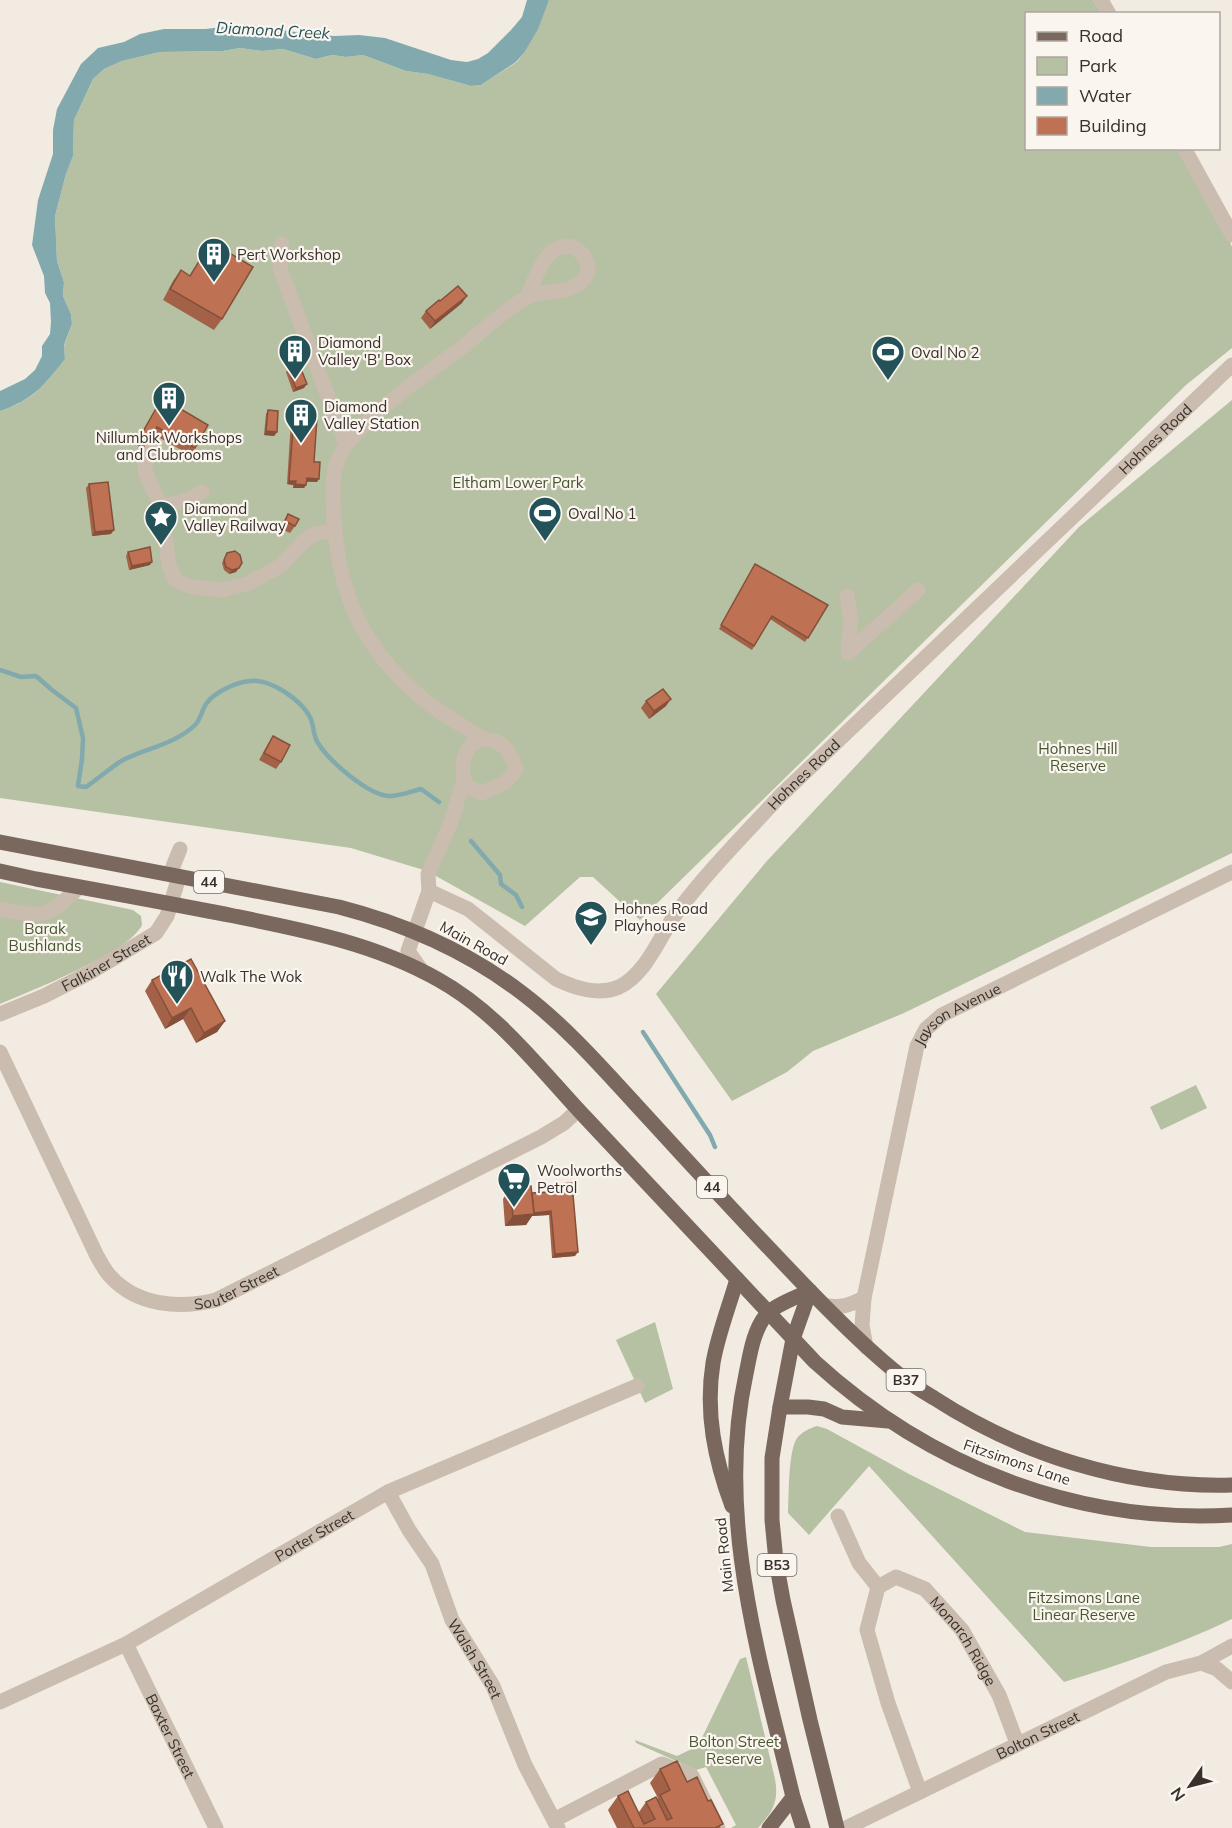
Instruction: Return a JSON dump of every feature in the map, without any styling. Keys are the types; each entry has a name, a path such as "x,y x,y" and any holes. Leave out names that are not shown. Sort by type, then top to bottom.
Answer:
{"main road":[{"name":"Main Road","path":"0,842 339,907 379,917 459,952 491,972 551,1017 575,1039 771,1252 810,1291"},
{"name":"44","path":"0,871 312,932 422,970 461,994 503,1028 793,1339"},
{"path":"737,1279 713,1364 710,1418 714,1450 737,1518"},
{"name":"Fitzsimons Lane","path":"810,1291 845,1328 904,1379 964,1417 1020,1445 1080,1466 1114,1473 1167,1482 1212,1486 1232,1485"},
{"path":"767,1312 810,1291"},
{"name":"B53","path":"810,1291 793,1339 772,1458 771,1481 776,1561 837,1828"},
{"name":"Main Road","path":"767,1312 752,1345 741,1400 735,1465 737,1518 745,1593 793,1797 803,1828"},
{"name":"Fitzsimons Lane","path":"793,1339 835,1380 888,1421 958,1461 990,1475 1048,1494 1145,1514 1232,1515"},
{"path":"780,1407 824,1409 842,1417 888,1421"},
{"path":"769,1828 793,1797"}],"street":[{"path":"1185,150 1232,235"},
{"path":"282,244 279,261 281,271 346,445"},
{"path":"451,822 460,808 482,793 506,782 516,770 513,757 501,742 483,739 424,700 389,668 367,639 357,620 344,584 334,530 333,477 340,454 346,445 375,414 527,297"},
{"name":"Hohnes Road","path":"429,891 468,909 556,979 573,987 605,990 618,987 629,980 642,967 676,914 722,859 779,797 1232,365"},
{"path":"158,437 146,455 144,465 161,507 169,565 174,578 181,583 193,588 222,590 247,584 280,566 307,538 314,534 334,530"},
{"path":"161,507 192,498 202,492"},
{"path":"847,596 851,619 848,653 918,590"},
{"path":"422,970 408,951 429,891 428,874 451,822 463,782 465,751 457,732 444,714"},
{"path":"465,751 474,742 483,739"},
{"path":"463,782 472,790 482,793"},
{"name":"Falkiner Street","path":"0,1014 90,973 156,933 172,904 174,875 180,849"},
{"name":"Jayson Avenue","path":"866,1347 862,1325 864,1298 916,1046 926,1029 942,1015 1232,872"},
{"path":"0,909 26,914 43,914 59,906 79,887"},
{"name":"Souter Street","path":"0,1052 97,1256 110,1276 128,1291 151,1301 175,1306 196,1305 216,1300 541,1137 564,1123 578,1110"},
{"path":"824,1305 836,1308 848,1306 864,1298"},
{"name":"Porter Street","path":"0,1702 126,1644 388,1492 637,1386"},
{"name":"Walsh Street","path":"388,1492 409,1530 432,1564 452,1620 493,1686 525,1765 556,1824"},
{"path":"838,1516 859,1563 878,1587 867,1630 888,1703 920,1792"},
{"name":"Monarch Ridge","path":"878,1587 896,1577 924,1589 962,1630 999,1695 1017,1743"},
{"name":"Baxter Street","path":"126,1644 216,1828"},
{"name":"Bolton Street","path":"846,1828 1166,1672 1201,1663 1232,1647"},
{"path":"1201,1663 1217,1669 1232,1682"},
{"path":"556,1824 662,1764 692,1776 718,1828"}],"green space":[{"name":"Eltham Lower Park","path":"549,0 1093,0 1100,12 1025,12 1025,150 1179,150 1223,226 1232,247 1232,348 1186,385 640,920 593,877 580,877 525,926 427,871 351,848 0,798 0,411 30,397 51,377 65,359 64,346 72,324 71,314 63,296 64,282 57,261 55,216 73,156 74,120 93,79 104,69 122,61 160,52 223,51 240,48 262,51 283,49 316,59 332,55 346,57 363,55 406,71 428,74 471,86 481,85 517,62 524,53"},
{"name":"Hohnes Hill Reserve","path":"1232,400 1232,853 904,1013 813,1051 787,1072 732,1101 656,994 766,862 1079,527"},
{"name":"Barak Bushlands","path":"0,882 133,910 141,916 142,925 133,936 99,959 55,981 0,1004"},
{"path":"1196,1085 1207,1108 1161,1130 1150,1107"},
{"path":"655,1322 673,1389 645,1403 616,1340"},
{"name":"Fitzsimons Lane Linear Reserve","path":"817,1426 827,1429 909,1474 1025,1532 1151,1547 1219,1547 1232,1544 1232,1619 1150,1654 1064,1682 869,1466 809,1535 788,1513 790,1474 792,1453 797,1438 806,1430"},
{"name":"Bolton Street Reserve","path":"746,1657 775,1779 776,1794 774,1806 758,1828 731,1828 736,1825 706,1767 696,1770 636,1743 635,1740 677,1756 698,1746 740,1659"}],"water":[{"name":"Diamond Creek","path":"527,0 549,0 538,29 516,62 481,85 471,86 428,74 406,71 363,55 346,57 332,55 316,59 283,49 262,51 240,48 223,51 160,52 122,61 104,69 93,79 74,120 73,156 55,216 57,261 64,282 63,296 71,314 72,324 64,345 65,359 51,377 30,397 0,411 0,391 25,379 35,370 42,356 42,346 50,334 50,303 45,293 44,276 32,245 38,200 53,154 53,130 57,109 81,64 98,48 124,42 140,34 164,29 206,29 244,24 314,35 359,35 385,38 451,60 467,62 488,53 511,30 522,17"}],"building":[{"path":"211,242 253,267 222,319 170,289 181,270 190,276"},
{"path":"458,286 467,296 435,321 426,311"},
{"path":"299,364 307,384 296,388 288,369"},
{"name":"Nillumbik Workshops and Clubrooms","path":"162,398 208,425 195,448 157,427 148,442 140,437"},
{"path":"268,410 278,411 277,432 266,431"},
{"name":"Diamond Valley Station","path":"294,416 317,418 314,462 320,462 319,479 307,478 306,485 289,481"},
{"path":"108,482 114,530 95,532 89,484"},
{"path":"288,514 299,519 295,526 285,521"},
{"path":"150,547 152,562 132,566 128,552"},
{"path":"235,551 240,555 242,563 239,568 232,570 226,567 224,560 227,553"},
{"path":"755,564 828,605 808,638 772,616 754,646 721,625"},
{"path":"663,689 671,699 654,711 646,701"},
{"path":"273,736 290,745 281,762 264,753"},
{"path":"191,959 225,1021 204,1033 191,1008 172,1018 152,980"},
{"path":"572,1183 578,1252 555,1254 551,1211 534,1213 532,1193 550,1192 549,1185"},
{"path":"531,1186 534,1214 513,1216 510,1188"},
{"path":"677,1761 687,1782 697,1777 708,1801 711,1800 723,1824 715,1828 634,1828 618,1796 628,1791 644,1824 655,1819 646,1802 656,1797 667,1820 672,1818 660,1795 670,1790 660,1769"}],"waterway":[{"path":"0,670 21,677 36,676 76,708 83,738 78,786 86,787 123,760 188,731 198,722 206,704 226,688 239,683 258,681 275,687 300,704 310,717 316,740 323,750 340,768 361,784 390,796 421,789 439,802"},
{"path":"471,841 500,875 501,884 516,895 522,907"},
{"path":"643,1032 710,1135 715,1147"}],"place":[{"name":"Pert Workshop","path":"214,283"},
{"name":"Diamond Valley 'B' Box","path":"295,380"},
{"name":"Oval No 2","path":"888,381"},
{"name":"Nillumbik Workshops and Clubrooms","path":"169,427"},
{"name":"Diamond Valley Station","path":"301,444"},
{"name":"Oval No 1","path":"545,542"},
{"name":"Diamond Valley Railway","path":"161,546"},
{"name":"Hohnes Road Playhouse","path":"591,946"},
{"name":"Walk The Wok","path":"177,1005"},
{"name":"Woolworths Petrol","path":"514,1208"}]}
